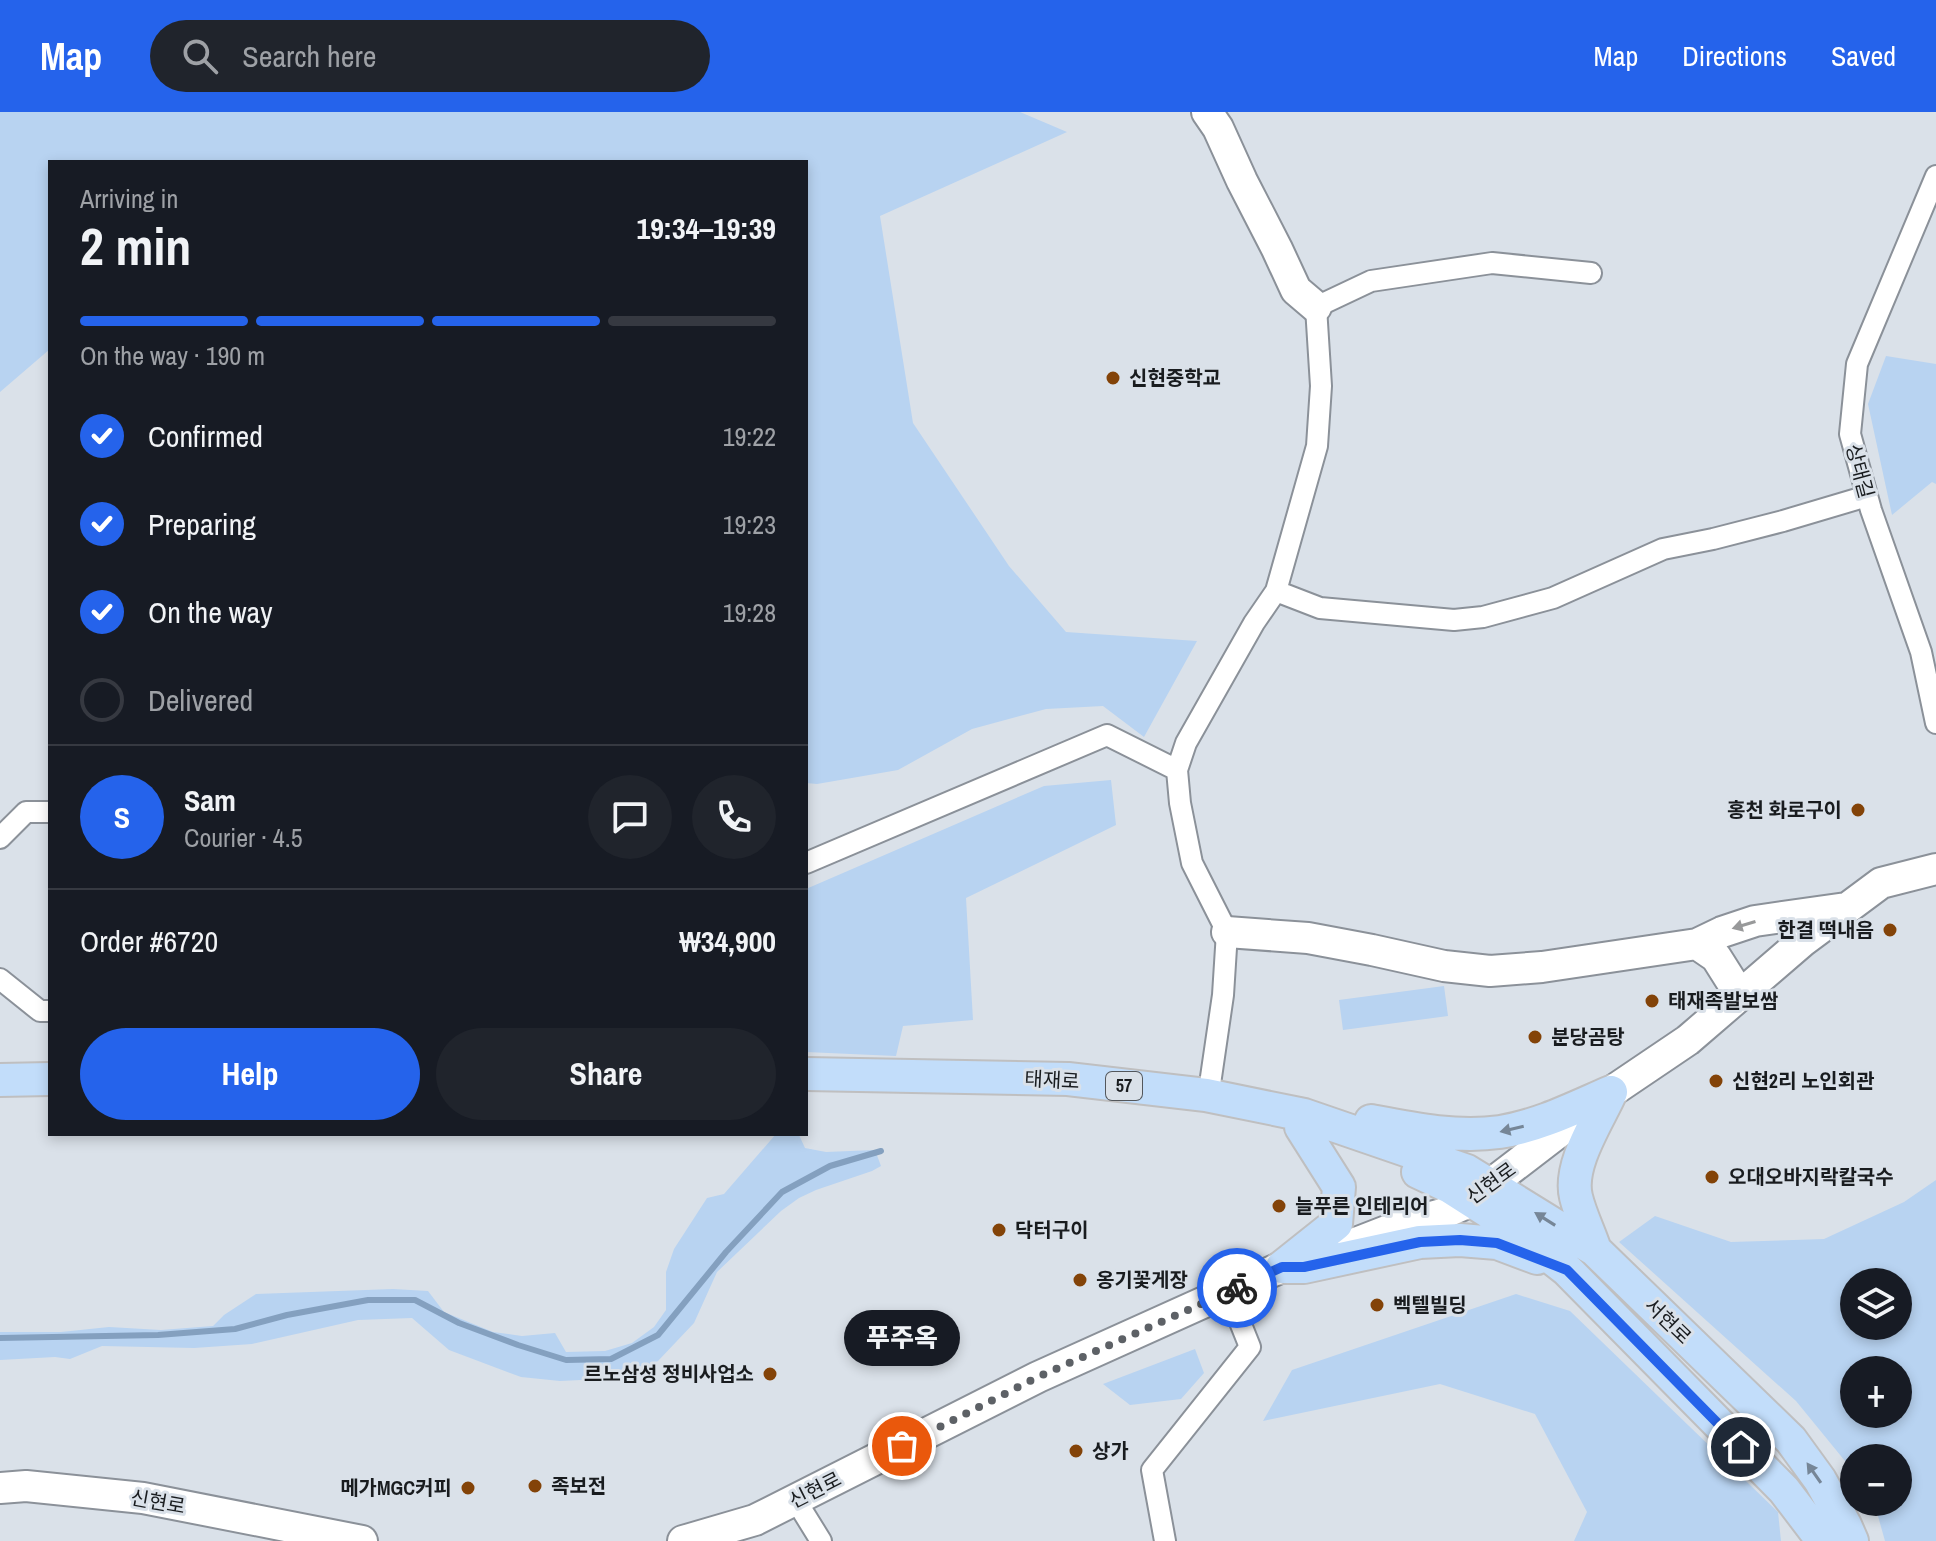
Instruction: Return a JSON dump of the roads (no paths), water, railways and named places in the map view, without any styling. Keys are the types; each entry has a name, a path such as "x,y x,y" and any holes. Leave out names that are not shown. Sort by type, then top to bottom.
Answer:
{"main road":[{"path":"1207,112 1218,128 1296,290 1316,307"},
{"name":"신현로","path":"683,1541 755,1520 1038,1377 1282,1267 1442,1214 1480,1192 1611,1092 1688,1040 1803,941 1881,883 1936,869"},
{"path":"1227,932 1308,938 1444,966 1490,971 1542,967 1697,944 1755,921 1848,907"},
{"path":"1697,944 1716,957 1740,995"},
{"path":"0,1067 48,1067"},
{"name":"태재로","path":"808,1074 1068,1079 1206,1095 1294,1114 1428,1166"},
{"path":"1068,1079 1116,1076 1210,1084 1294,1114 1339,1187 1336,1224 1282,1267"},
{"path":"0,1080 48,1079"},
{"name":"태재로","path":"808,1086 1109,1093 1273,1118 1294,1114"},
{"path":"1294,1114 1309,1108 1405,1128 1471,1134 1502,1132 1532,1124 1611,1092"},
{"path":"1595,1250 1575,1195 1575,1176 1582,1150 1611,1092"},
{"name":"서현로","path":"1428,1166 1595,1250 1791,1440 1820,1480 1852,1541"},
{"name":"서현로","path":"1480,1192 1508,1224 1567,1270 1784,1490 1820,1541"},
{"path":"1282,1267 1304,1267 1420,1242 1460,1240 1497,1243 1567,1270"},
{"name":"신현로","path":"0,1488 26,1486 143,1498 359,1541"}],"street":[{"name":"상태길","path":"1936,176 1857,364 1850,434 1867,496 1921,652 1936,723"},
{"path":"1210,1084 1223,995 1227,932 1192,863 1177,770 1193,730 1254,623 1276,591 1317,446 1321,386 1316,307 1371,281 1492,263 1591,273"},
{"path":"1276,591 1320,608 1454,620 1483,617 1553,598 1663,549 1783,521 1867,496"},
{"path":"808,862 1107,735 1177,770"},
{"path":"0,838 26,812 48,812"},
{"path":"0,979 40,1011 48,1011"},
{"path":"1165,1541 1152,1470 1250,1347 1228,1292"},
{"path":"795,1499 821,1541"}],"waterway":[{"path":"0,1338 158,1335 235,1329 287,1315 368,1300 415,1300 459,1323 566,1360 611,1359 658,1335 726,1252 782,1192 830,1166 881,1151"}],"place":[{"name":"신현중학교","path":"1113,378"},
{"name":"홍천 화로구이","path":"1858,810"},
{"name":"한결 떡내음","path":"1890,930"},
{"name":"태재족발보쌈","path":"1652,1001"},
{"name":"분당곰탕","path":"1535,1037"},
{"name":"신현2리 노인회관","path":"1716,1081"},
{"name":"오대오바지락칼국수","path":"1712,1177"},
{"name":"늘푸른 인테리어","path":"1279,1206"},
{"name":"닥터구이","path":"999,1230"},
{"name":"옹기꽃게장","path":"1080,1280"},
{"name":"벡텔빌딩","path":"1377,1305"},
{"name":"르노삼성 정비사업소","path":"770,1374"},
{"name":"푸주옥","path":"902,1446"},
{"name":"상가","path":"1076,1451"},
{"name":"족보전","path":"535,1486"},
{"name":"메가MGC커피","path":"468,1488"}]}
